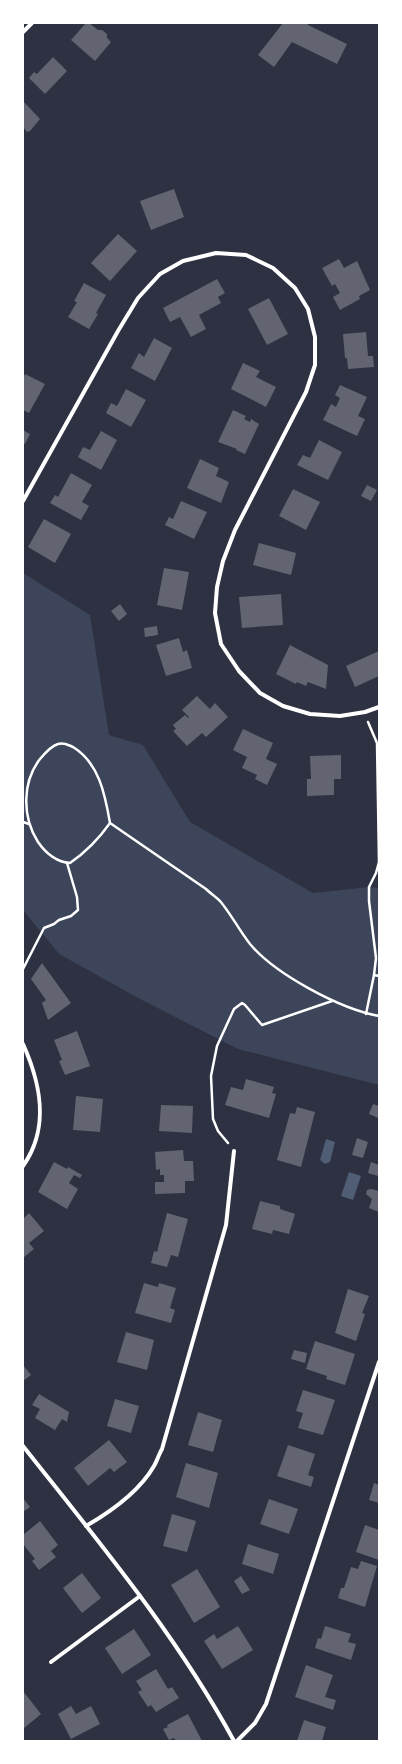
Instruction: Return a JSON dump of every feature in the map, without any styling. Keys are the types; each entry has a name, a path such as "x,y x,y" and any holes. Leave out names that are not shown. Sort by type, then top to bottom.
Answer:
{"street":[{"path":"23,32 32,23"},
{"path":"23,501 138,298 160,274 183,261 216,253 246,255 273,268 295,288 308,309 315,337 315,365 306,392 235,530 223,561 217,587 215,613 221,644 239,671 260,693 283,706 310,714 340,716 364,712 379,707"},
{"path":"23,1044 38,1085 40,1113 36,1141 23,1166"},
{"path":"86,1526 105,1515 140,1486 154,1466 162,1449 226,1226 234,1151"},
{"path":"23,1446 140,1596 198,1677 235,1741 255,1723 266,1704 379,1362"},
{"path":"51,1662 140,1596"}],"path":[{"path":"364,712 377,743 378,862 376,873 369,887 369,901 376,958 366,1014"},
{"path":"59,743 67,744 82,753 93,764 106,798 110,823 100,837 85,852 70,863 58,860 44,850 29,825 26,806 27,786 35,765 46,752 59,743"},
{"path":"23,822 29,825"},
{"path":"110,823 206,889 220,901 263,959 282,972 333,1000 366,1014 379,1016"},
{"path":"23,969 42,931 58,920 71,916 78,910 77,897 67,863"},
{"path":"374,975 379,976"},
{"path":"234,1151 218,1131 213,1119 211,1082 218,1046 234,1009 242,1003 262,1025 333,1000"}],"shaded area":[{"path":"23,573 90,615 109,735 143,745 190,822 313,893 369,887 379,888 379,1085 238,1049 140,999 59,954 23,910"},
{"path":"326,1139 335,1142 330,1162 325,1164 320,1160"},
{"path":"349,1172 361,1176 353,1200 341,1196"}],"building":[{"path":"86,23 89,23 98,30 102,30 107,34 107,38 111,42 95,61 71,40"},
{"path":"283,23 307,23 308,25 347,44 337,64 292,42 274,67 258,55"},
{"path":"53,57 67,71 45,94 29,78 34,72 37,74"},
{"path":"23,101 40,119 30,131 27,132 23,127"},
{"path":"174,189 184,217 151,230 140,201"},
{"path":"118,234 137,251 110,281 91,263"},
{"path":"339,259 344,268 357,261 370,290 359,296 360,299 340,310 333,297 340,293 335,284 332,286 322,268"},
{"path":"217,279 225,293 218,297 221,303 199,315 206,329 191,337 180,317 170,322 163,308"},
{"path":"84,283 106,295 96,313 98,314 89,329 68,317 77,302 74,301"},
{"path":"269,298 288,334 267,345 248,309"},
{"path":"366,332 368,356 373,356 374,367 348,369 347,358 345,358 343,334"},
{"path":"154,338 172,348 155,381 131,368 139,353 144,357"},
{"path":"243,363 260,371 256,377 276,387 266,407 231,389"},
{"path":"25,374 45,384 29,413 23,410 23,378"},
{"path":"340,385 367,397 358,416 365,419 357,436 323,420 331,404 336,407 340,398 335,395"},
{"path":"126,389 146,400 131,427 106,413 111,403 117,406"},
{"path":"233,410 246,416 244,419 250,422 251,419 259,424 245,454 236,450 237,449 218,442"},
{"path":"23,430 30,434 25,444 23,443"},
{"path":"101,431 117,440 101,470 78,457 83,447 90,450"},
{"path":"319,440 342,452 328,480 297,465 303,455 310,458"},
{"path":"200,459 219,468 216,476 229,482 221,503 187,488"},
{"path":"71,473 92,485 82,502 89,506 81,520 50,503 55,495 58,497"},
{"path":"367,485 377,490 371,501 361,496"},
{"path":"293,489 320,502 306,530 279,516"},
{"path":"181,501 207,512 194,539 165,525 169,517 173,519"},
{"path":"44,519 71,534 55,563 28,547"},
{"path":"259,543 296,553 291,575 253,565"},
{"path":"164,568 189,572 182,610 157,605"},
{"path":"281,594 283,625 242,628 239,597"},
{"path":"120,604 127,614 119,621 111,611"},
{"path":"157,626 158,635 145,637 144,628"},
{"path":"179,638 183,652 187,650 192,668 166,676 156,645"},
{"path":"290,645 328,665 326,689 308,682 306,686 297,682 296,684 276,674"},
{"path":"379,651 379,676 355,687 346,666"},
{"path":"197,696 210,709 215,703 228,717 206,737 202,733 187,746 173,731 176,729 173,725 185,715 188,718 189,717 182,710"},
{"path":"243,729 273,743 266,759 277,764 267,785 255,779 257,775 242,768 247,757 233,750"},
{"path":"341,755 341,779 334,779 334,795 307,796 307,779 311,779 310,756"},
{"path":"42,963 71,1003 48,1020 42,1003 46,1000 31,979"},
{"path":"77,1031 90,1066 65,1075 59,1061 62,1060 54,1040"},
{"path":"246,1079 274,1087 272,1093 276,1094 269,1118 225,1105 231,1087 243,1090"},
{"path":"76,1096 103,1099 100,1132 73,1130"},
{"path":"373,1104 379,1106 378,1118 369,1114"},
{"path":"161,1105 193,1106 192,1133 159,1131"},
{"path":"297,1107 315,1112 301,1167 277,1160 290,1113 295,1114"},
{"path":"357,1138 368,1142 363,1158 352,1155"},
{"path":"183,1150 184,1161 193,1161 194,1181 185,1181 185,1193 155,1194 155,1182 164,1182 164,1175 160,1175 160,1169 156,1170 155,1152"},
{"path":"54,1162 67,1169 68,1167 82,1175 80,1178 74,1175 69,1183 78,1189 67,1209 38,1192"},
{"path":"371,1162 379,1165 378,1176 368,1173"},
{"path":"371,1189 379,1191 379,1212 369,1208 372,1199 366,1194 367,1190"},
{"path":"260,1201 280,1206 280,1209 295,1214 289,1234 273,1230 272,1234 252,1229"},
{"path":"29,1213 44,1231 29,1243 34,1249 23,1258 23,1219"},
{"path":"167,1213 188,1219 178,1257 171,1255 167,1267 151,1263 154,1251 157,1252"},
{"path":"144,1283 158,1287 159,1283 176,1288 170,1308 175,1310 171,1323 135,1313"},
{"path":"348,1289 369,1296 362,1313 365,1314 356,1341 335,1333"},
{"path":"126,1332 154,1340 147,1370 117,1362"},
{"path":"315,1341 355,1354 345,1385 326,1379 327,1376 306,1369"},
{"path":"294,1350 307,1353 305,1363 291,1359"},
{"path":"23,1365 31,1375 23,1381"},
{"path":"303,1390 335,1400 323,1435 298,1428 303,1413 296,1411"},
{"path":"39,1394 69,1412 67,1422 62,1419 55,1430 35,1418 40,1409 32,1405"},
{"path":"115,1399 139,1406 131,1433 107,1426"},
{"path":"198,1412 222,1420 213,1452 188,1445"},
{"path":"109,1440 127,1462 114,1472 110,1468 88,1486 74,1468"},
{"path":"288,1445 315,1454 308,1475 314,1477 311,1487 277,1476"},
{"path":"186,1463 218,1473 209,1508 176,1497"},
{"path":"374,1483 379,1485 379,1503 369,1500"},
{"path":"23,1498 30,1507 23,1512"},
{"path":"269,1499 298,1509 289,1534 260,1524"},
{"path":"172,1514 196,1521 187,1552 163,1546"},
{"path":"40,1521 58,1545 51,1551 56,1557 39,1570 32,1561 35,1559 23,1544 23,1535"},
{"path":"365,1525 379,1530 379,1560 356,1552"},
{"path":"248,1544 279,1554 273,1574 242,1564"},
{"path":"361,1561 377,1566 365,1607 338,1598 341,1588 344,1588 351,1567 358,1569"},
{"path":"197,1569 220,1607 194,1623 171,1585"},
{"path":"82,1573 101,1598 82,1613 63,1588"},
{"path":"241,1576 250,1590 242,1594 234,1581"},
{"path":"238,1626 253,1650 222,1669 204,1641 214,1634 217,1639"},
{"path":"325,1626 351,1634 348,1642 356,1644 351,1660 315,1648 318,1638 321,1639"},
{"path":"134,1629 151,1655 122,1674 105,1648"},
{"path":"306,1665 333,1675 325,1697 336,1700 333,1710 295,1697"},
{"path":"156,1669 168,1689 172,1687 179,1698 156,1712 151,1705 148,1707 138,1692 142,1690 136,1681"},
{"path":"23,1691 41,1714 23,1729"},
{"path":"71,1706 76,1714 91,1706 100,1724 71,1739 58,1714"},
{"path":"188,1714 202,1741 176,1741 174,1738 169,1740 163,1729 168,1727 167,1725"},
{"path":"304,1720 326,1727 322,1741 297,1741"}]}
